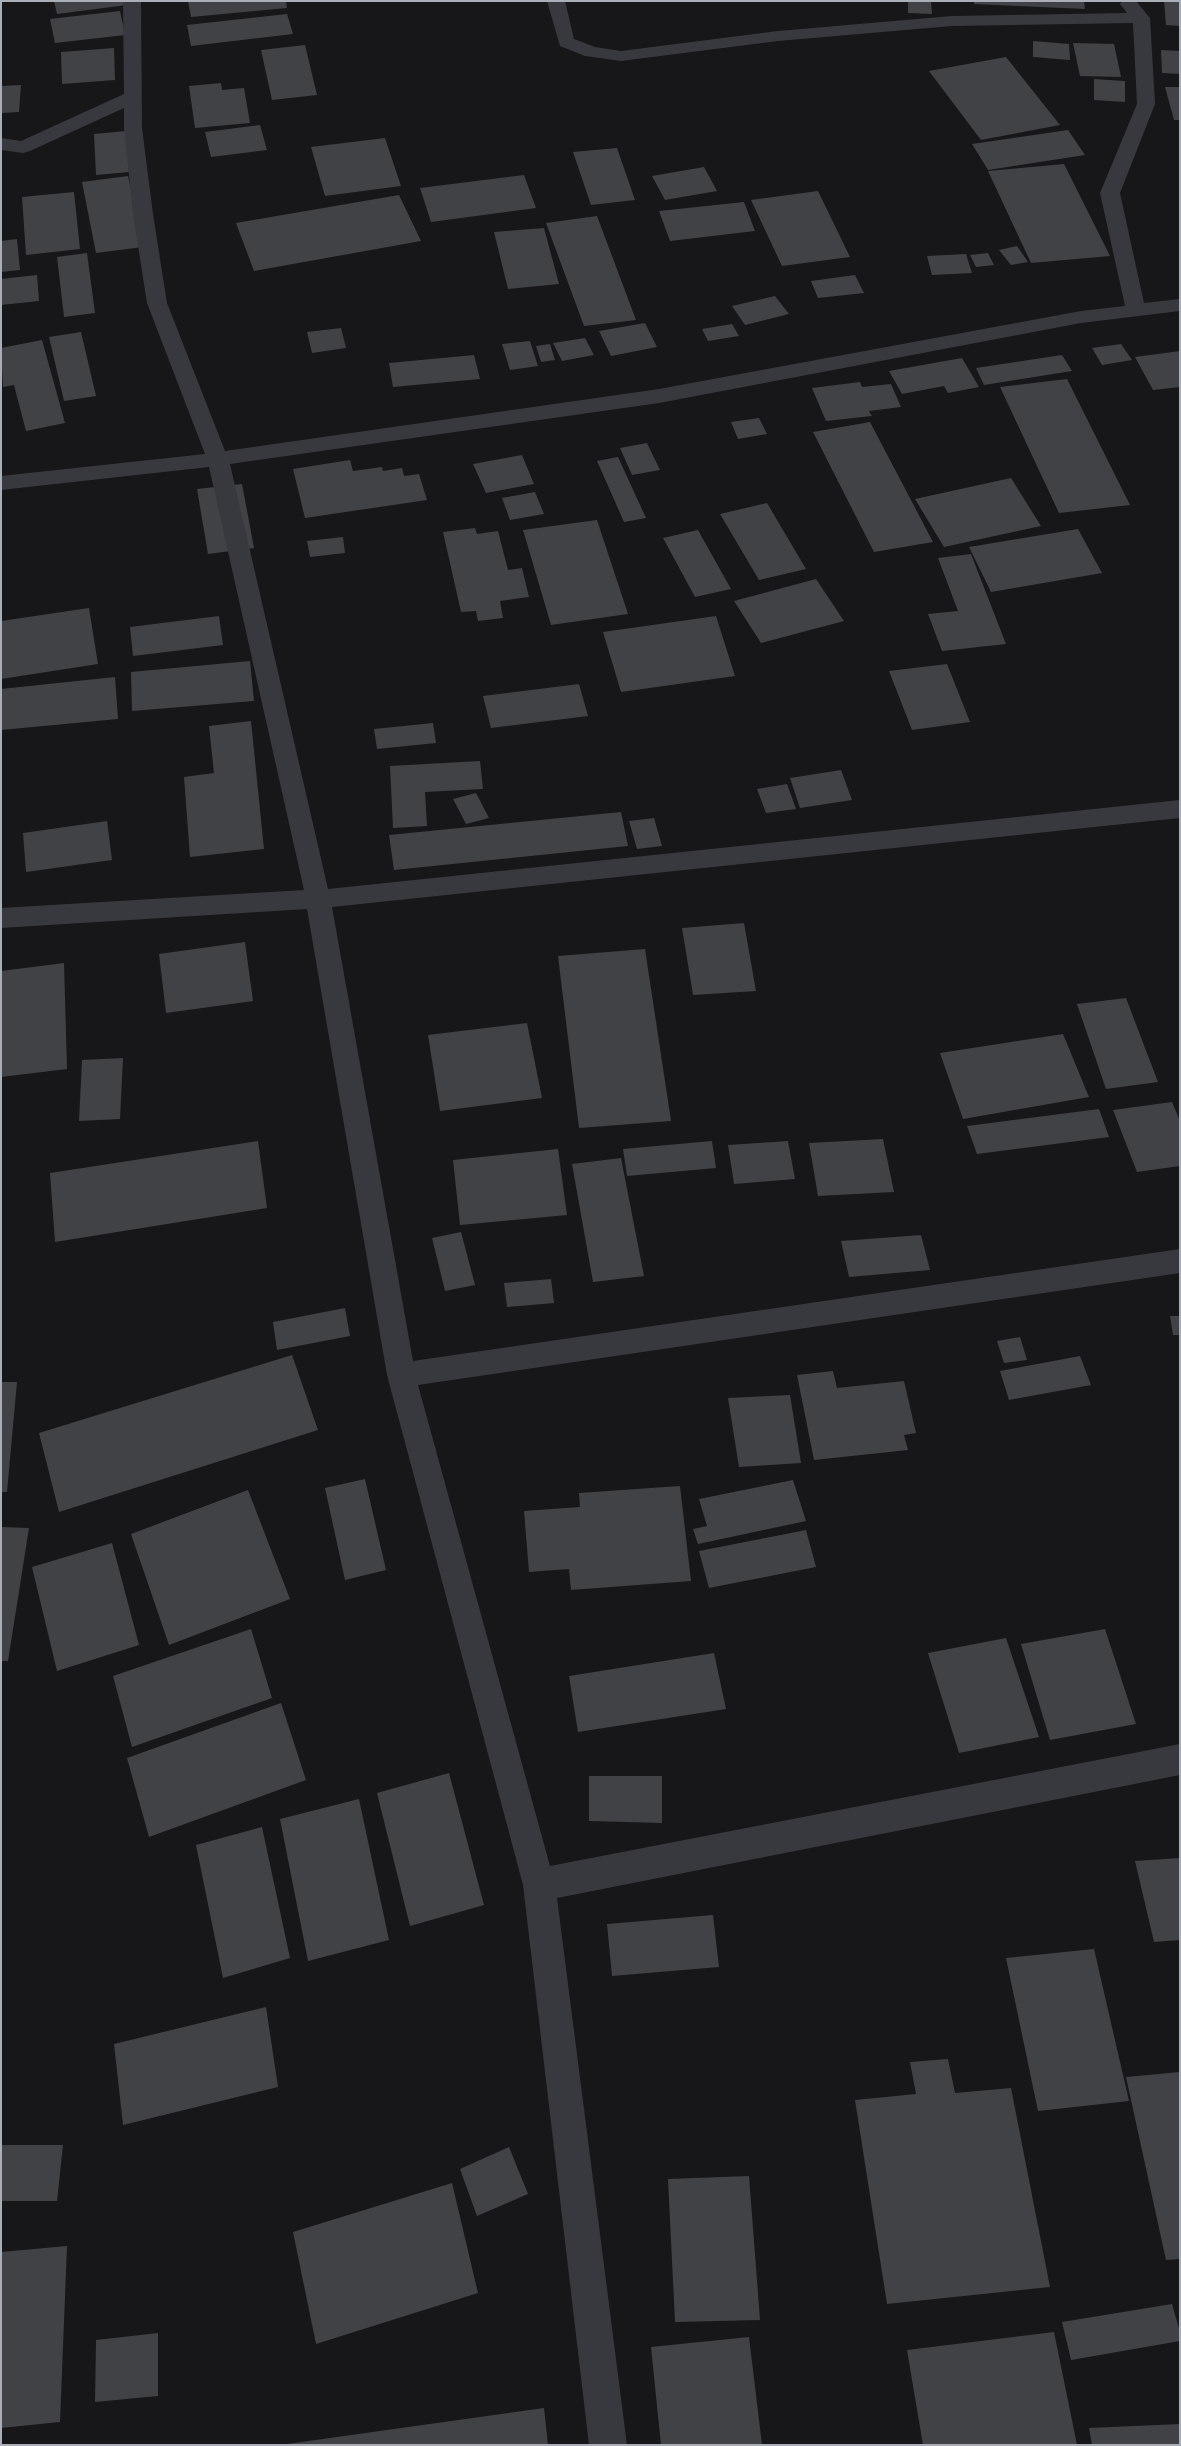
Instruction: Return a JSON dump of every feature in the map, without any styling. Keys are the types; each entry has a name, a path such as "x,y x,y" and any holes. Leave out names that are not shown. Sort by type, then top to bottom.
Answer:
{"street":[{"path":"132,1 133,128 158,303 218,459 318,899 401,1375 539,1885 608,2445"},
{"path":"556,1 566,42 591,52 621,56 778,36 952,21 1141,18"},
{"path":"1126,1 1141,18 1146,104 1110,193 1136,310"},
{"path":"1,144 23,146 133,97"},
{"path":"1,483 218,459 659,396 1071,319 1180,305"},
{"path":"1,918 318,899 1180,809"},
{"path":"401,1375 1180,1261"},
{"path":"539,1885 1180,1759"}],"building":[{"path":"54,1 126,1 127,5 57,14"},
{"path":"188,1 286,1 287,8 191,17"},
{"path":"908,1 931,1 932,14 908,13"},
{"path":"974,1 1084,1 1085,9 974,4"},
{"path":"1164,1 1180,1 1180,26 1166,25"},
{"path":"120,11 125,35 55,43 50,19"},
{"path":"287,14 293,34 191,46 187,25"},
{"path":"1033,41 1069,44 1070,60 1033,57"},
{"path":"1073,43 1114,44 1121,77 1080,76"},
{"path":"305,45 317,95 272,100 261,50"},
{"path":"114,48 115,80 62,84 61,52"},
{"path":"1161,50 1180,51 1180,74 1162,73"},
{"path":"1006,57 1060,125 981,140 929,71"},
{"path":"1094,79 1125,81 1125,102 1094,100"},
{"path":"221,83 222,90 244,88 250,123 195,128 189,86"},
{"path":"21,85 19,112 1,113 1,86"},
{"path":"1165,87 1180,87 1180,120 1174,120"},
{"path":"260,125 267,150 211,157 205,132"},
{"path":"1068,130 1085,155 988,170 972,144"},
{"path":"126,131 129,172 96,175 94,134"},
{"path":"385,138 401,186 325,196 311,147"},
{"path":"617,148 635,200 591,205 573,152"},
{"path":"1064,164 1110,256 1031,263 988,171"},
{"path":"704,167 717,191 665,200 652,176"},
{"path":"524,175 536,208 431,222 420,188"},
{"path":"128,176 143,247 96,253 82,182"},
{"path":"818,191 850,257 782,266 751,200"},
{"path":"74,192 80,249 26,255 22,197"},
{"path":"399,195 421,241 254,271 236,223"},
{"path":"744,202 755,231 670,241 659,211"},
{"path":"597,216 636,320 584,326 546,223"},
{"path":"544,228 559,284 508,289 494,232"},
{"path":"17,239 20,270 1,272 1,241"},
{"path":"1017,246 1028,262 1011,265 999,250"},
{"path":"87,253 95,313 64,317 57,257"},
{"path":"988,253 994,265 976,267 970,255"},
{"path":"966,254 972,273 932,275 927,256"},
{"path":"37,275 39,301 1,305 1,279"},
{"path":"855,275 864,293 818,298 811,281"},
{"path":"775,296 789,314 745,325 732,306"},
{"path":"645,323 657,347 611,356 599,331"},
{"path":"732,324 739,336 708,341 702,329"},
{"path":"341,328 346,348 312,353 307,332"},
{"path":"81,332 96,396 64,401 49,337"},
{"path":"585,338 594,355 562,361 553,343"},
{"path":"42,340 65,423 26,431 14,385 3,387 1,348"},
{"path":"530,341 538,366 510,370 502,344"},
{"path":"550,344 555,360 541,362 536,346"},
{"path":"1121,344 1132,360 1102,365 1092,348"},
{"path":"1180,351 1180,387 1153,390 1135,357"},
{"path":"474,355 480,379 393,387 389,363"},
{"path":"1062,355 1072,371 984,385 976,368"},
{"path":"962,358 979,387 948,393 944,386 902,394 889,371"},
{"path":"1067,379 1130,505 1059,513 1000,387"},
{"path":"860,382 862,387 891,384 901,407 869,411 872,416 826,421 812,388"},
{"path":"759,418 767,434 738,439 731,422"},
{"path":"870,422 933,542 874,552 813,432"},
{"path":"647,443 660,470 632,475 620,448"},
{"path":"522,455 534,484 486,493 473,464"},
{"path":"618,457 646,518 624,522 597,461"},
{"path":"350,460 353,471 382,467 383,471 402,468 404,476 419,474 427,500 305,518 293,469"},
{"path":"1011,478 1041,526 944,547 915,499"},
{"path":"242,484 254,548 208,554 197,489"},
{"path":"535,492 544,514 510,520 502,498"},
{"path":"767,503 806,569 759,580 720,514"},
{"path":"597,520 628,614 551,625 523,530"},
{"path":"475,528 477,534 498,531 508,570 522,568 529,597 500,601 503,618 478,621 476,611 461,612 443,532"},
{"path":"1078,529 1102,573 991,592 969,547"},
{"path":"698,530 731,589 695,597 663,538"},
{"path":"343,537 345,553 310,557 307,541"},
{"path":"971,554 1006,644 942,651 928,614 958,611 938,558"},
{"path":"816,579 844,621 761,643 734,601"},
{"path":"89,608 98,664 1,679 1,621"},
{"path":"219,616 223,645 133,656 130,627"},
{"path":"716,616 735,676 621,692 603,632"},
{"path":"250,661 254,701 132,711 131,672"},
{"path":"947,664 970,722 912,730 889,671"},
{"path":"115,677 118,719 1,730 1,689"},
{"path":"579,684 588,716 491,728 483,696"},
{"path":"251,721 264,849 190,857 184,777 214,773 209,726"},
{"path":"433,723 436,743 377,749 374,729"},
{"path":"480,761 483,789 425,792 427,826 393,828 390,766"},
{"path":"841,770 852,800 800,808 790,778"},
{"path":"787,784 796,809 766,813 757,789"},
{"path":"476,793 489,818 466,824 453,799"},
{"path":"621,812 628,846 394,870 389,835"},
{"path":"654,818 662,846 637,849 629,821"},
{"path":"107,821 112,860 26,872 23,833"},
{"path":"744,923 756,991 693,995 682,928"},
{"path":"245,942 253,1001 166,1013 159,954"},
{"path":"645,949 671,1121 579,1128 558,956"},
{"path":"64,963 67,1069 1,1077 1,971"},
{"path":"1126,998 1158,1082 1106,1089 1077,1004"},
{"path":"527,1023 542,1098 440,1111 428,1035"},
{"path":"1063,1034 1089,1097 963,1119 940,1053"},
{"path":"123,1058 120,1119 79,1121 82,1060"},
{"path":"1172,1102 1180,1121 1180,1166 1137,1172 1113,1110"},
{"path":"1099,1109 1109,1137 977,1154 967,1126"},
{"path":"883,1139 894,1192 818,1196 809,1143"},
{"path":"258,1141 267,1208 55,1242 50,1173"},
{"path":"712,1141 716,1168 627,1176 623,1149"},
{"path":"788,1141 795,1179 734,1184 728,1145"},
{"path":"558,1149 567,1215 460,1225 453,1160"},
{"path":"621,1158 644,1276 593,1282 572,1164"},
{"path":"461,1232 475,1285 445,1291 432,1238"},
{"path":"921,1235 930,1270 849,1277 841,1241"},
{"path":"551,1279 554,1303 507,1307 504,1283"},
{"path":"345,1308 350,1336 277,1350 273,1322"},
{"path":"1170,1316 1180,1316 1180,1335 1173,1335"},
{"path":"1020,1337 1027,1360 1004,1363 997,1341"},
{"path":"292,1355 318,1430 59,1512 39,1433"},
{"path":"1080,1356 1091,1385 1009,1400 1000,1371"},
{"path":"833,1371 837,1388 904,1381 916,1433 904,1435 908,1450 814,1460 797,1375"},
{"path":"1,1382 17,1382 7,1492 1,1492"},
{"path":"790,1395 801,1463 739,1467 728,1398"},
{"path":"365,1479 386,1570 345,1580 325,1488"},
{"path":"793,1480 806,1521 698,1544 693,1529 707,1526 699,1499"},
{"path":"680,1486 691,1581 571,1590 569,1569 529,1572 524,1511 580,1507 579,1493"},
{"path":"248,1490 290,1599 169,1645 131,1534"},
{"path":"1,1527 29,1528 8,1661 1,1661"},
{"path":"806,1530 816,1567 709,1588 699,1551"},
{"path":"112,1543 139,1645 57,1671 32,1567"},
{"path":"251,1629 272,1698 132,1747 113,1676"},
{"path":"1105,1629 1136,1724 1050,1740 1021,1644"},
{"path":"1006,1638 1039,1737 959,1753 928,1653"},
{"path":"714,1653 726,1709 578,1732 569,1676"},
{"path":"281,1703 306,1780 149,1837 127,1758"},
{"path":"449,1773 484,1905 410,1926 377,1793"},
{"path":"589,1776 662,1776 662,1823 589,1821"},
{"path":"359,1799 389,1940 308,1961 280,1819"},
{"path":"262,1827 290,1958 223,1978 196,1845"},
{"path":"1180,1858 1180,1940 1154,1942 1135,1861"},
{"path":"713,1915 719,1967 612,1976 607,1924"},
{"path":"1094,1949 1129,2101 1038,2111 1006,1958"},
{"path":"266,2007 278,2087 123,2125 114,2044"},
{"path":"948,2059 955,2093 1011,2088 1050,2287 887,2304 855,2100 916,2094 910,2062"},
{"path":"1180,2072 1180,2259 1166,2260 1126,2077"},
{"path":"1,2145 63,2145 57,2201 1,2201"},
{"path":"509,2147 528,2194 477,2216 460,2169"},
{"path":"749,2176 760,2320 675,2322 668,2179"},
{"path":"452,2183 478,2293 316,2344 293,2232"},
{"path":"67,2246 60,2422 1,2428 1,2252"},
{"path":"1172,2304 1180,2332 1180,2341 1071,2360 1062,2322"},
{"path":"1054,2332 1077,2445 923,2445 907,2350"},
{"path":"158,2333 158,2396 95,2402 96,2340"},
{"path":"749,2337 762,2445 661,2445 651,2347"},
{"path":"544,2408 548,2445 287,2445 287,2444"},
{"path":"1180,2424 1180,2445 1092,2445 1089,2428"}]}
